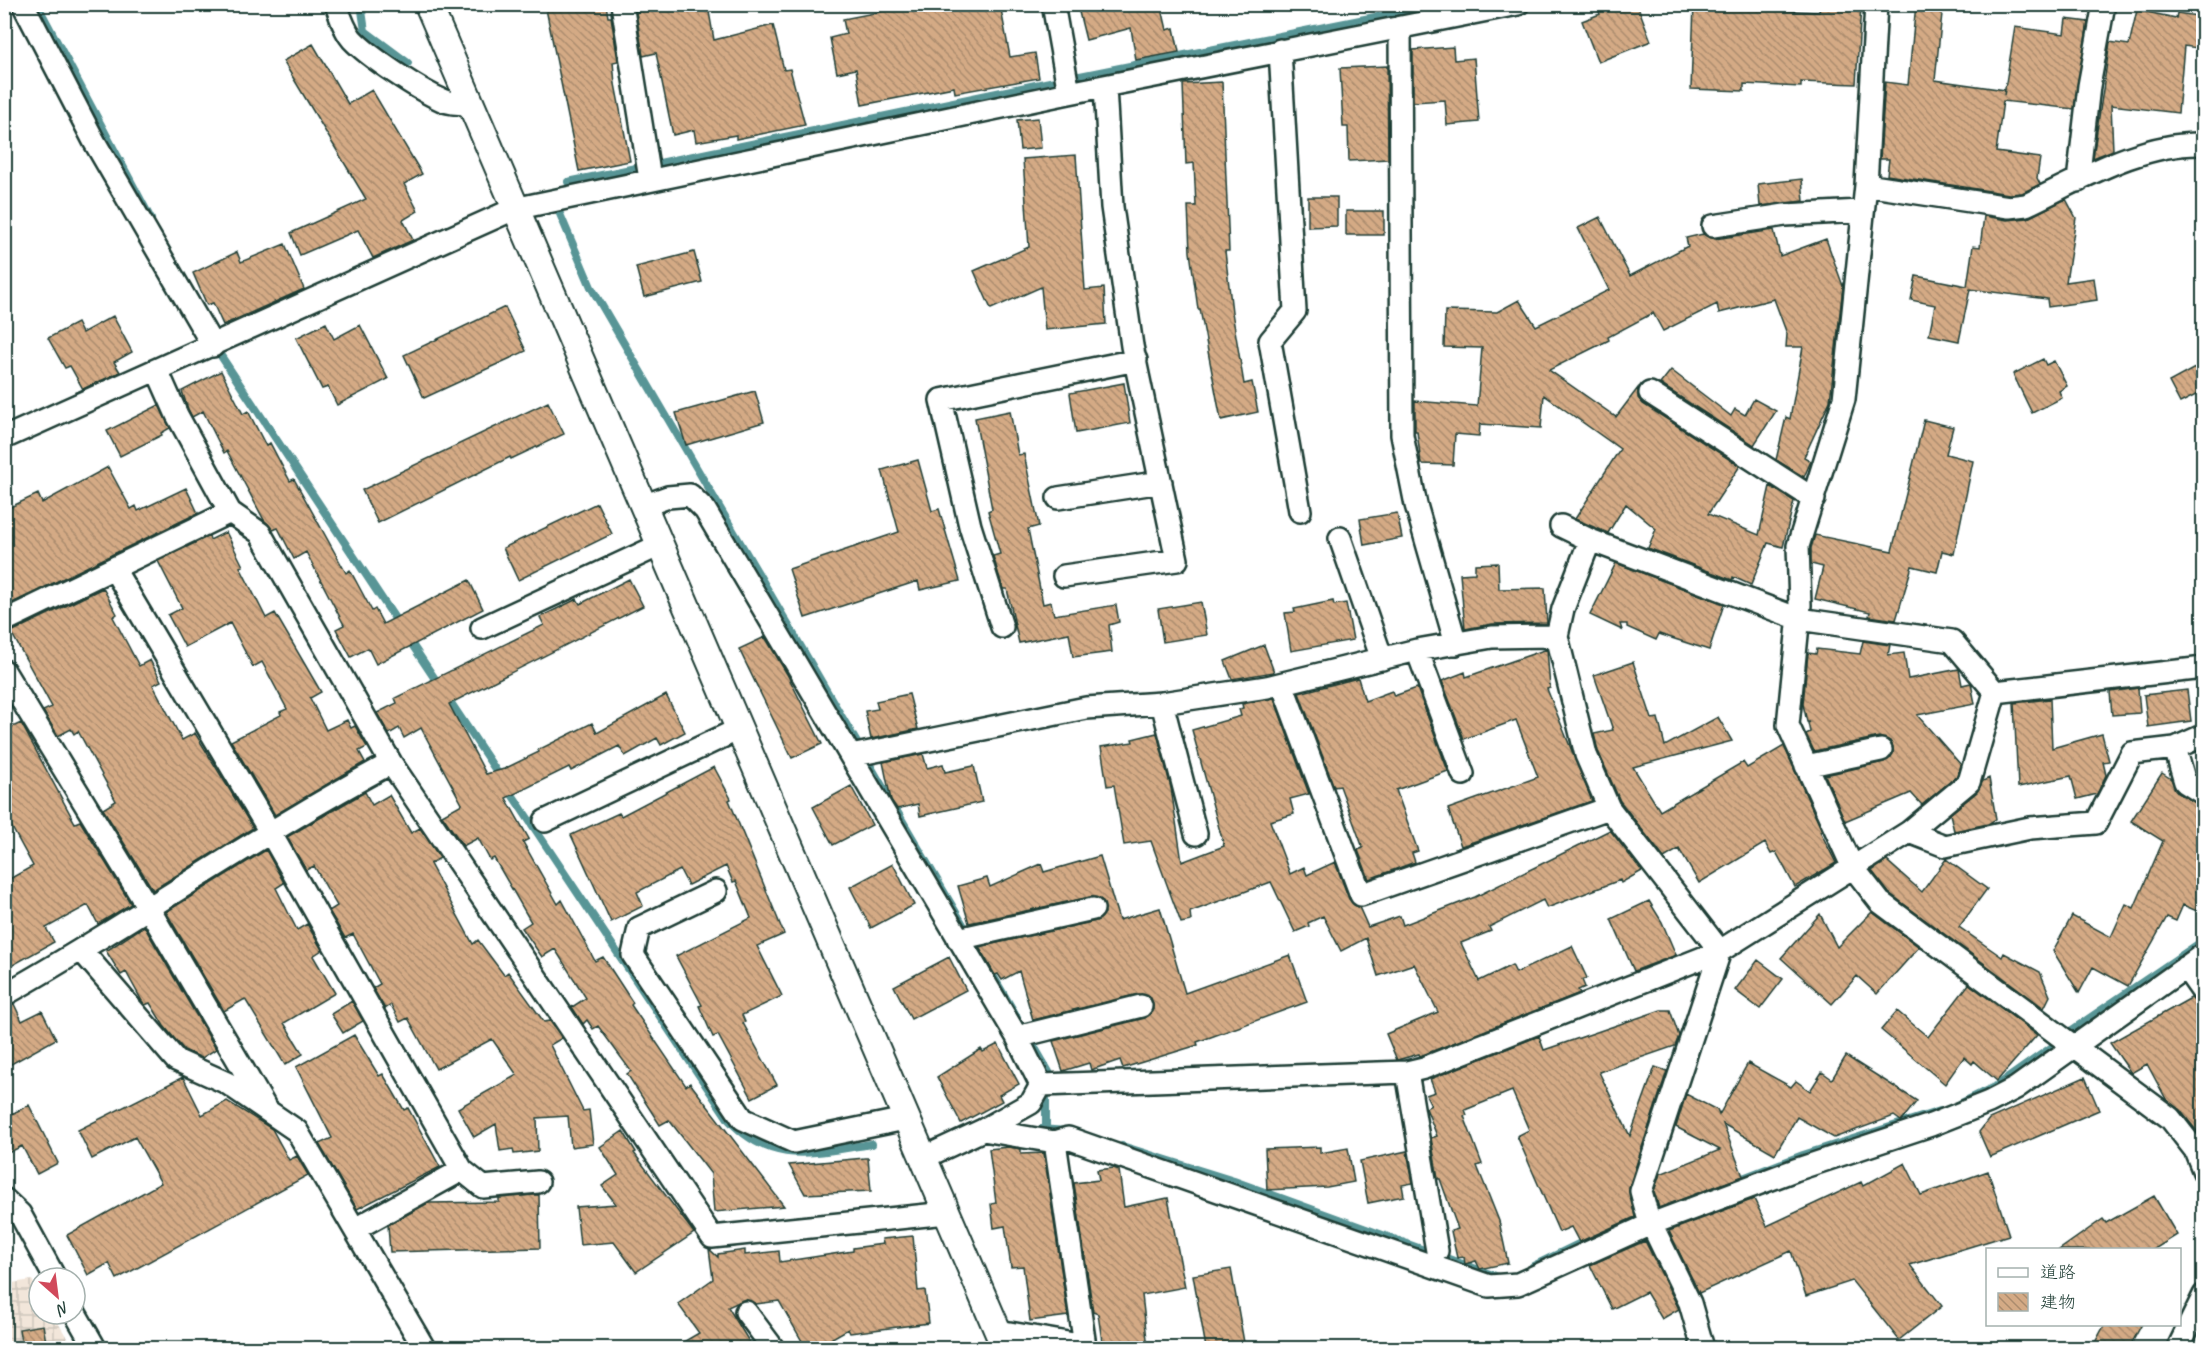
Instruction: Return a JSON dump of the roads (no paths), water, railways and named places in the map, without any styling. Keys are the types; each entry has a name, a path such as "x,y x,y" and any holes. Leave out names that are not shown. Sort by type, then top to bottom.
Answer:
{"street":[{"path":"23,4 94,141 213,346"},
{"path":"336,4 342,21 352,38 369,52 409,81 443,101 470,105"},
{"path":"428,4 514,209 1002,1340 1085,1346 1054,1142"},
{"path":"622,4 649,169"},
{"path":"1053,4 1067,83"},
{"path":"4,438 514,209 649,169 1067,83 1105,87 1281,50 1411,18 1471,8 1518,4"},
{"path":"1876,4 1866,185 1861,211 1844,399 1798,546 1799,619 1788,725 1852,866 1880,902 2170,1118 2195,1150 2204,1172"},
{"path":"2078,181 2090,86 2104,4"},
{"path":"1411,18 1402,435 1416,505 1456,644"},
{"path":"1281,50 1295,310 1270,341 1300,512"},
{"path":"1064,576 1177,560 1136,360 1112,207 1105,87"},
{"path":"1866,185 2009,207 2026,205 2151,149 2179,143 2204,144"},
{"path":"1713,226 1785,215 1861,211"},
{"path":"1002,627 970,526 941,400 1136,360"},
{"path":"157,370 177,416 230,512 260,533 391,763 712,1237 947,1213"},
{"path":"1650,393 1814,500"},
{"path":"1058,498 1161,482"},
{"path":"643,506 668,496 690,495 705,510 858,754 1024,1034 1041,1085 1031,1103 983,1130 923,1158"},
{"path":"4,621 230,512"},
{"path":"1561,526 1590,540 1799,619 1952,641 1995,692"},
{"path":"1340,538 1382,659"},
{"path":"1590,540 1563,609 1557,636 1586,755 1609,808 1720,951"},
{"path":"482,628 660,545"},
{"path":"114,569 270,832 462,1170 483,1187 538,1182"},
{"path":"858,754 1086,708 1162,703 1282,684 1382,659 1492,637 1557,636"},
{"path":"1418,651 1463,774"},
{"path":"1995,692 2204,668"},
{"path":"4,671 150,909 268,1111"},
{"path":"1282,684 1361,895 1609,808"},
{"path":"1041,1085 1407,1072 1435,1064 1720,951 1909,832 1969,782 1995,692"},
{"path":"1162,703 1196,834"},
{"path":"545,821 739,729"},
{"path":"1909,832 1945,846 2030,828 2096,823 2132,753 2175,748 2204,735"},
{"path":"2175,748 2185,782 2204,794"},
{"path":"1806,766 1881,750"},
{"path":"4,995 82,951 304,810 391,763"},
{"path":"716,891 639,928 633,955 743,1119 794,1142 905,1119"},
{"path":"966,936 1093,909"},
{"path":"82,951 176,1060 227,1083 297,1131 424,1348"},
{"path":"1703,1348 1690,1303 1648,1217 1641,1191 1720,951"},
{"path":"983,1130 1054,1142 1068,1138 1489,1286 1518,1284 1648,1217 1931,1125 1980,1106 2016,1088 2204,954"},
{"path":"2185,967 2204,994"},
{"path":"1024,1034 1141,1006"},
{"path":"1407,1072 1437,1251"},
{"path":"355,1229 462,1170"},
{"path":"4,1199 12,1216 47,1266"},
{"path":"2178,1348 2204,1295"},
{"path":"746,1312 773,1348"},
{"path":"82,1326 95,1348"}],"waterway":[{"path":"37,4 151,219"},
{"path":"361,4 365,31 408,63"},
{"path":"568,182 1440,4"},
{"path":"557,207 591,287 1017,1017"},
{"path":"221,356 400,626"},
{"path":"407,637 729,1120 745,1135 762,1145 795,1153 872,1144"},
{"path":"2072,1030 2204,940"},
{"path":"1028,1036 1049,1072"},
{"path":"1961,1103 1998,1085 2052,1047"},
{"path":"1046,1097 1046,1129"},
{"path":"1717,1188 1803,1155 1940,1111"},
{"path":"1041,1129 1066,1131"},
{"path":"1122,1146 1234,1181 1501,1278"},
{"path":"1533,1266 1634,1217"}]}
